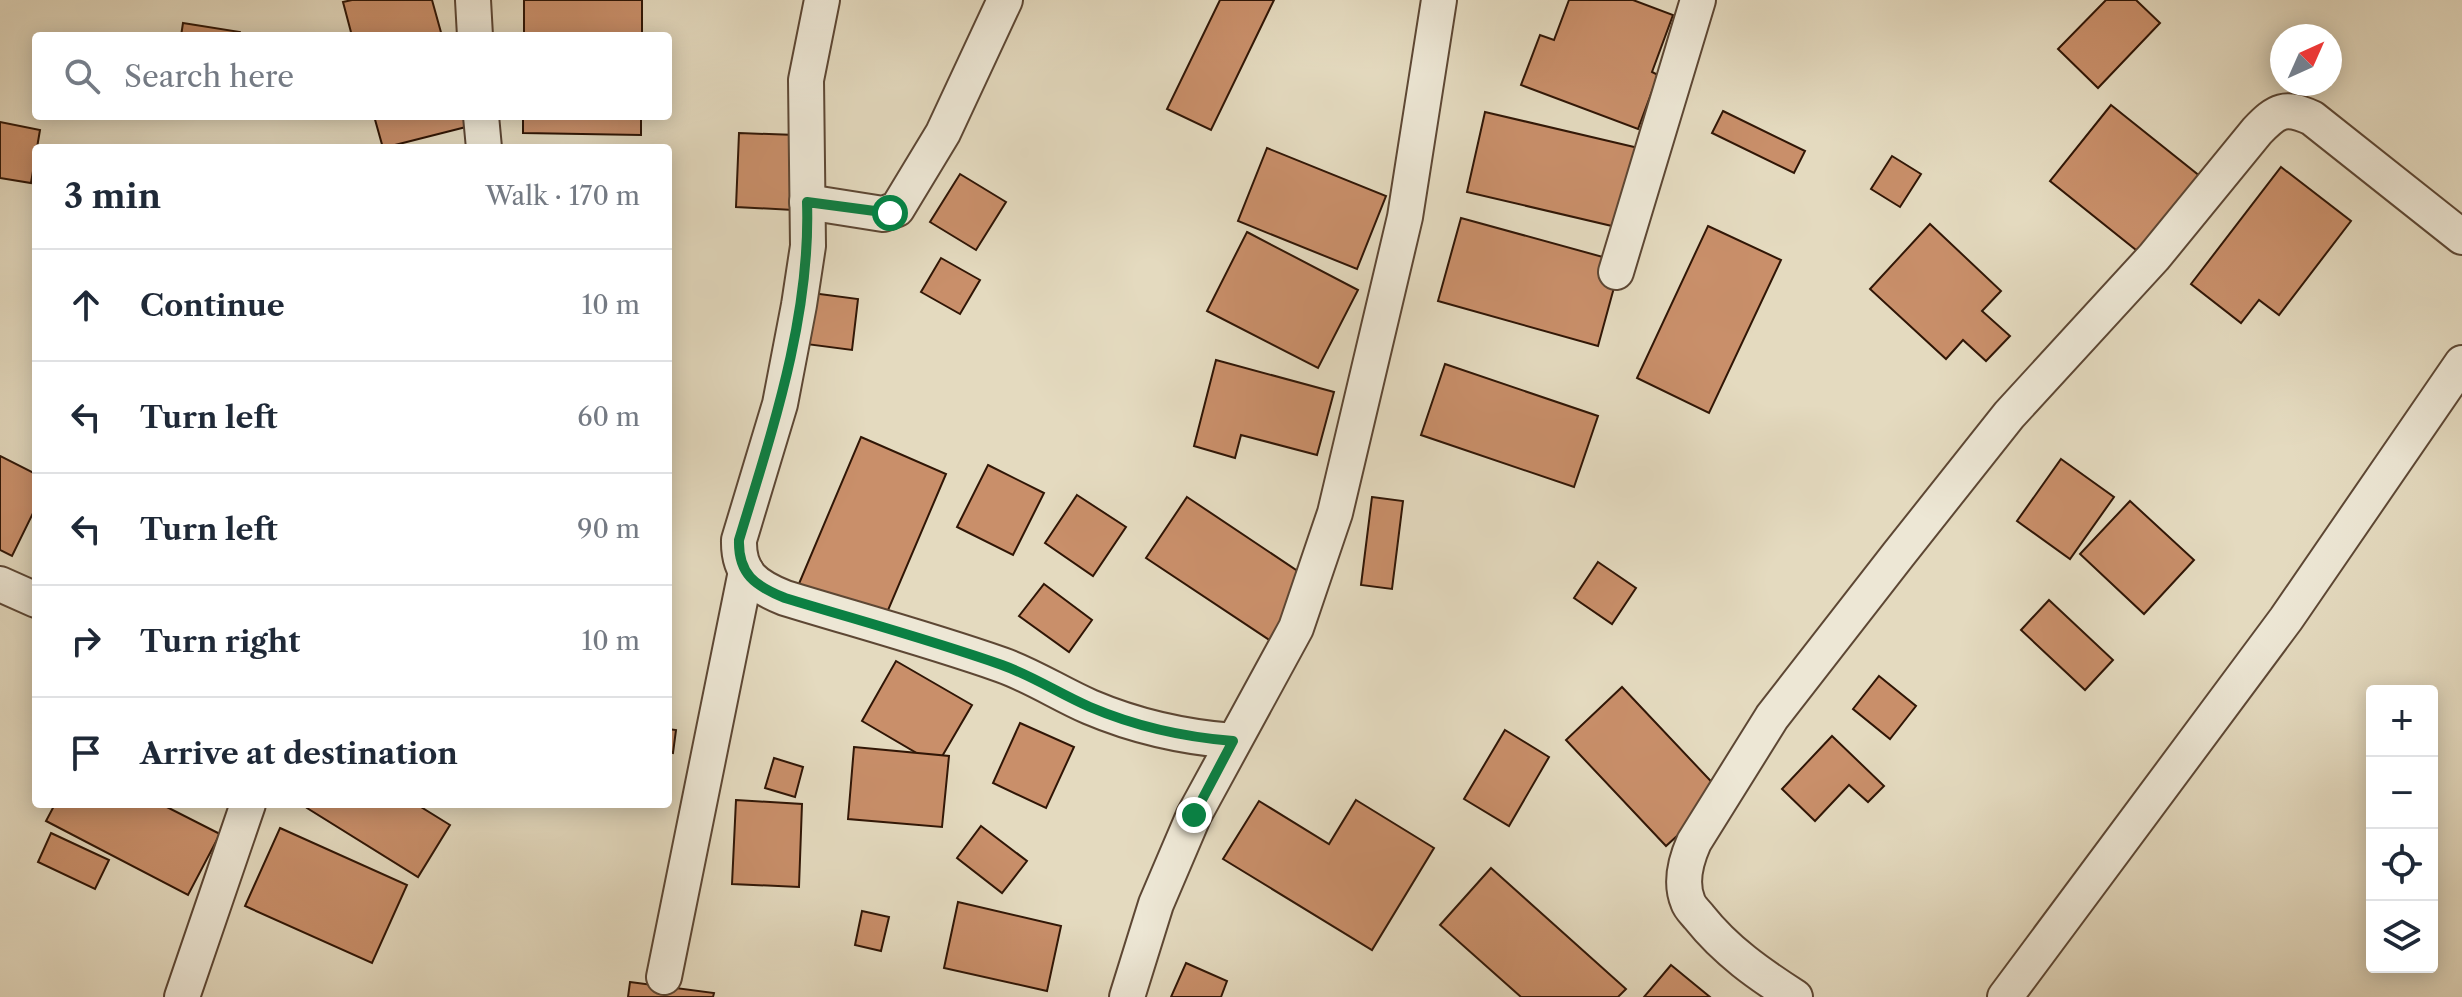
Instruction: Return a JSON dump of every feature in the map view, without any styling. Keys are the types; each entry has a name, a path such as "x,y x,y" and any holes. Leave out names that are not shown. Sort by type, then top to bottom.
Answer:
{"street":[{"path":"473,0 475,32"},
{"path":"822,0 806,80 808,246 780,404 739,540 739,558 746,571 763,589 1003,665 1089,707 1143,727 1193,738 1233,741"},
{"path":"807,202 883,214 897,209 943,133 1005,0"},
{"path":"1127,997 1156,904 1194,815 1296,628 1335,513 1405,217 1439,0"},
{"path":"1616,272 1698,0"},
{"path":"1795,997 1747,966 1710,931 1688,903 1686,861 1694,842 1772,717 1898,555 2009,415 2154,257 2257,131 2272,115 2285,111 2296,111 2312,118 2462,237"},
{"path":"481,120 484,144"},
{"path":"2005,997 2286,619 2462,363"},
{"path":"664,977 746,571"},
{"path":"0,584 32,598"},
{"path":"182,997 247,808"}],"building":[{"path":"432,0 441,32 351,32 343,2"},
{"path":"524,0 642,0 642,32 524,32"},
{"path":"1220,0 1274,0 1211,130 1167,109"},
{"path":"1569,0 1633,0 1673,15 1652,72 1658,75 1638,129 1521,85 1540,35 1554,40"},
{"path":"2106,0 2136,0 2160,23 2098,88 2058,49"},
{"path":"183,23 240,32 182,32"},
{"path":"2111,105 2206,181 2146,258 2050,181"},
{"path":"1723,111 1805,151 1794,173 1712,133"},
{"path":"1485,112 1647,150 1629,230 1467,192"},
{"path":"375,120 464,120 466,127 399,144 382,144"},
{"path":"523,120 641,120 641,135 523,133"},
{"path":"0,122 40,130 38,144 32,144 31,183 0,178"},
{"path":"739,133 796,135 793,210 736,207"},
{"path":"1267,148 1386,196 1357,269 1238,221"},
{"path":"1892,156 1921,174 1900,207 1871,189"},
{"path":"2281,167 2351,221 2279,315 2259,300 2241,323 2191,284"},
{"path":"960,174 1006,202 976,250 930,222"},
{"path":"1461,218 1621,262 1598,346 1438,301"},
{"path":"1930,224 2001,291 1982,311 2010,336 1986,361 1963,340 1946,359 1870,289"},
{"path":"1708,226 1781,260 1709,413 1637,378"},
{"path":"1247,232 1358,290 1318,368 1207,311"},
{"path":"941,258 980,280 960,314 921,292"},
{"path":"812,293 858,299 852,350 806,344"},
{"path":"1216,360 1334,392 1317,455 1241,435 1235,458 1194,446"},
{"path":"1445,364 1598,416 1574,487 1421,435"},
{"path":"861,437 946,474 883,622 798,586"},
{"path":"0,456 32,472 32,515 12,556 0,550"},
{"path":"2061,459 2114,497 2070,559 2017,521"},
{"path":"988,465 1044,493 1013,555 957,527"},
{"path":"1077,495 1126,527 1093,576 1045,543"},
{"path":"1187,497 1323,588 1283,649 1146,558"},
{"path":"1372,497 1403,501 1392,589 1361,585"},
{"path":"2130,501 2194,560 2144,614 2080,554"},
{"path":"1598,562 1636,588 1612,624 1574,598"},
{"path":"1044,584 1092,620 1069,652 1019,616"},
{"path":"2049,600 2113,660 2085,690 2021,630"},
{"path":"896,661 972,705 937,765 862,721"},
{"path":"1879,676 1916,706 1890,739 1853,709"},
{"path":"1622,687 1723,794 1666,846 1566,740"},
{"path":"1020,723 1074,747 1046,808 993,783"},
{"path":"672,730 676,730 672,753"},
{"path":"1505,730 1549,757 1509,826 1464,799"},
{"path":"1832,736 1884,786 1868,802 1849,785 1815,821 1782,789"},
{"path":"854,747 949,756 942,827 848,819"},
{"path":"774,758 803,767 795,797 765,788"},
{"path":"736,800 802,804 799,887 732,884"},
{"path":"1356,800 1434,848 1372,950 1223,859 1259,801 1329,844"},
{"path":"53,808 169,808 220,834 188,895 46,821"},
{"path":"307,808 422,808 450,825 418,877"},
{"path":"981,826 1027,861 1002,893 957,858"},
{"path":"280,828 407,885 372,963 245,906"},
{"path":"51,833 109,860 95,889 38,862"},
{"path":"1491,868 1626,989 1618,997 1521,997 1440,925"},
{"path":"958,902 1061,926 1047,991 944,968"},
{"path":"862,911 889,917 881,951 855,945"},
{"path":"1186,963 1227,981 1221,997 1171,997"},
{"path":"1671,965 1710,997 1644,997"},
{"path":"630,982 714,993 713,997 628,997"}],"route":[{"path":"890,213 807,202 808,246 799,305 780,404 739,540 739,558 753,581 785,598 1003,665 1089,707 1143,727 1193,738 1233,741 1194,815"}]}
